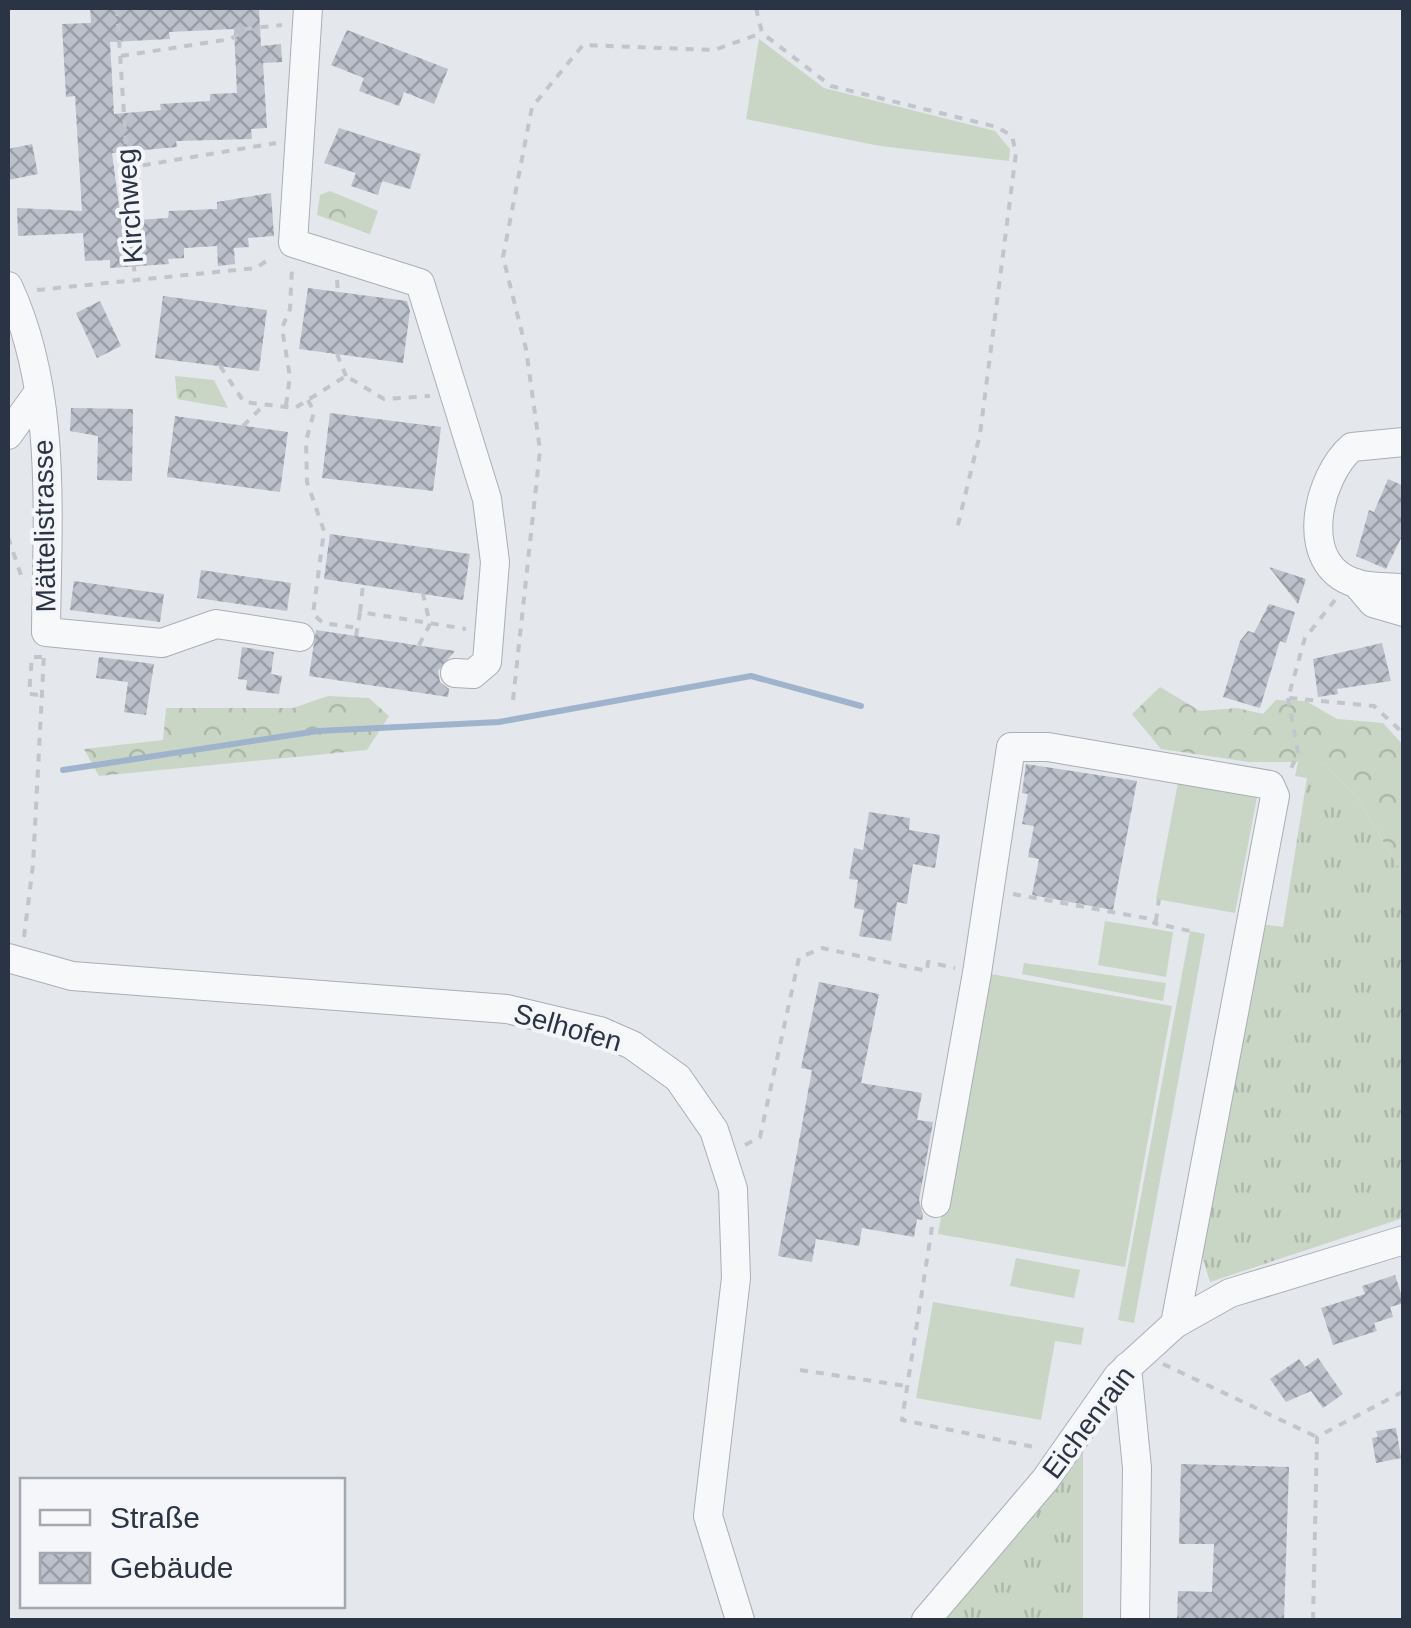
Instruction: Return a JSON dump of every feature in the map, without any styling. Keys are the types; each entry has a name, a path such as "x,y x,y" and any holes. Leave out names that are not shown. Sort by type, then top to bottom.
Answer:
{"street":[{"path":"307,15 293,52 300,140 293,243 420,283 487,499 496,562 487,662 481,670 455,672"},
{"name":"Mättelistrasse","path":"9,290 38,393 48,477 45,644 162,643 216,624 300,636"},
{"path":"8,436 38,393"},
{"path":"1404,442 1352,447 1324,483 1319,527 1324,553 1373,603 1404,612"},
{"path":"1354,583 1404,588"},
{"path":"936,1203 977,973 1011,747 1048,747 1270,786 1275,796 1175,1324"},
{"name":"Selhofen","path":"15,947 72,976 413,998 553,1017 600,1031 656,1060 699,1102 720,1143 733,1189 736,1278 708,1516 740,1620"},
{"name":"Eichenrain","path":"926,1620 1014,1519 1133,1361 1175,1324 1230,1293 1404,1240"},
{"path":"1133,1361 1138,1468 1136,1620"}],"path":[{"name":"Kirchweg","path":"9,290 135,280 117,8"},
{"path":"756,8 762,33 831,86 998,127 1012,136 1016,153 980,434 957,529"},
{"path":"120,56 231,38 244,28 307,15"},
{"path":"513,700 540,450 526,349 503,257 532,107 582,44 714,50 762,33"},
{"path":"126,168 300,140"},
{"path":"135,280 256,268 293,243"},
{"path":"286,407 290,377 282,328 290,309 293,243"},
{"path":"338,354 346,376 384,399 454,394"},
{"path":"220,366 244,402 295,408 346,376"},
{"path":"308,400 314,412 306,441 307,482 324,532 313,614 323,623 358,628"},
{"path":"243,426 265,404"},
{"path":"1270,786 1289,775 1298,753 1288,698 1305,638 1354,583"},
{"path":"356,636 364,585"},
{"path":"418,645 430,624 423,594"},
{"path":"360,612 490,632"},
{"path":"15,947 33,865 45,644"},
{"path":"42,695 29,694 32,657 45,644"},
{"path":"1288,698 1374,706 1404,734"},
{"path":"989,889 1156,920"},
{"path":"1159,900 1154,923 1190,931"},
{"path":"720,1143 747,1145 760,1137 799,958 822,948 927,971 928,962 977,973"},
{"path":"936,1203 902,1420 1063,1453"},
{"path":"1133,1361 1317,1437"},
{"path":"800,1370 906,1386"},
{"path":"1317,1437 1404,1391"},
{"path":"1313,1620 1317,1437"}],"green space":[{"path":"759,39 824,88 995,131 1010,149 1009,161 880,146 746,119"},
{"path":"330,191 378,211 370,234 317,215 320,195"},
{"path":"175,376 214,380 228,408 177,399"},
{"path":"1160,687 1200,711 1237,708 1263,714 1276,700 1306,701 1337,719 1383,723 1403,745 1403,875 1356,795 1321,762 1249,762 1161,749 1132,714"},
{"path":"328,696 369,698 389,716 367,750 99,776 84,749 163,740 166,708 293,708"},
{"path":"1298,762 1321,762 1356,795 1403,875 1403,1218 1210,1282 1202,1256 1260,924 1283,927 1307,778 1295,776"},
{"path":"1179,777 1258,792 1235,913 1156,899"},
{"path":"1105,921 1173,932 1166,977 1098,965"},
{"path":"1190,931 1205,934 1134,1323 1118,1320"},
{"path":"1024,963 1166,983 1163,1001 1022,974"},
{"path":"985,973 1172,1006 1125,1267 938,1234"},
{"path":"1016,1258 1080,1270 1074,1298 1010,1286"},
{"path":"933,1302 1084,1328 1081,1345 1055,1341 1041,1420 916,1398"},
{"path":"1083,1450 1083,1620 936,1620 1061,1483"}],"building":[{"path":"90,8 259,8 261,46 281,44 282,62 263,63 267,128 251,129 252,139 176,141 177,147 112,153 121,221 168,218 169,211 217,209 217,202 271,193 274,236 248,238 249,247 234,248 235,264 218,266 217,246 184,248 184,258 168,259 169,264 110,268 110,260 85,261 83,233 18,236 17,208 82,211 75,96 66,97 62,24 91,23","holes":["234,29 237,93 210,94 210,101 160,104 161,110 114,114 110,42 170,39 169,32"]},
{"path":"347,30 448,69 434,104 404,92 399,106 359,91 364,78 331,65"},
{"path":"339,128 421,154 410,189 382,181 378,195 351,186 356,173 324,163"},
{"path":"32,144 38,174 8,180 8,149"},
{"path":"308,288 407,301 410,311 403,363 299,349"},
{"path":"163,296 267,310 259,371 155,358"},
{"path":"100,301 121,346 97,358 76,313"},
{"path":"71,408 133,409 132,481 97,480 98,436 70,431"},
{"path":"330,413 441,427 433,491 322,478"},
{"path":"175,416 288,432 280,492 167,477"},
{"path":"1388,479 1404,486 1404,532 1386,569 1356,556 1369,510 1374,512"},
{"path":"330,534 470,554 463,600 324,579"},
{"path":"1269,567 1306,579 1298,604"},
{"path":"201,570 291,583 287,611 197,598"},
{"path":"74,581 164,594 160,622 70,610"},
{"path":"1269,604 1295,612 1286,643 1280,641 1260,708 1223,697 1240,641 1248,631 1254,633"},
{"path":"316,630 455,651 438,671 440,682 449,689 448,697 309,676"},
{"path":"1382,643 1391,681 1337,689 1338,694 1318,697 1313,659"},
{"path":"242,647 274,652 271,674 282,676 279,694 246,690 247,680 238,679"},
{"path":"99,657 154,664 146,715 124,712 128,682 96,678"},
{"path":"1026,764 1137,781 1113,910 1032,895 1039,859 1028,857 1034,826 1022,824 1028,794 1022,793"},
{"path":"869,812 910,818 909,830 940,835 935,868 913,864 907,904 897,902 891,941 859,936 864,910 854,908 858,880 849,879 854,848 863,850"},
{"path":"819,982 879,994 861,1083 922,1093 917,1120 933,1122 919,1200 923,1215 922,1220 917,1219 914,1237 862,1228 859,1246 816,1239 812,1262 778,1256 812,1070 801,1068"},
{"path":"1395,1275 1404,1303 1390,1307 1393,1317 1374,1323 1377,1331 1333,1345 1321,1308 1365,1294 1362,1286"},
{"path":"1318,1358 1343,1394 1323,1408 1311,1391 1286,1402 1270,1379 1299,1359 1305,1367"},
{"path":"1396,1428 1401,1458 1376,1463 1372,1438 1378,1437 1376,1431"},
{"path":"1181,1464 1289,1467 1284,1620 1177,1620 1178,1591 1212,1592 1214,1544 1179,1544"}],"waterway":[{"path":"63,770 318,731 499,722 751,676 861,706"}]}
